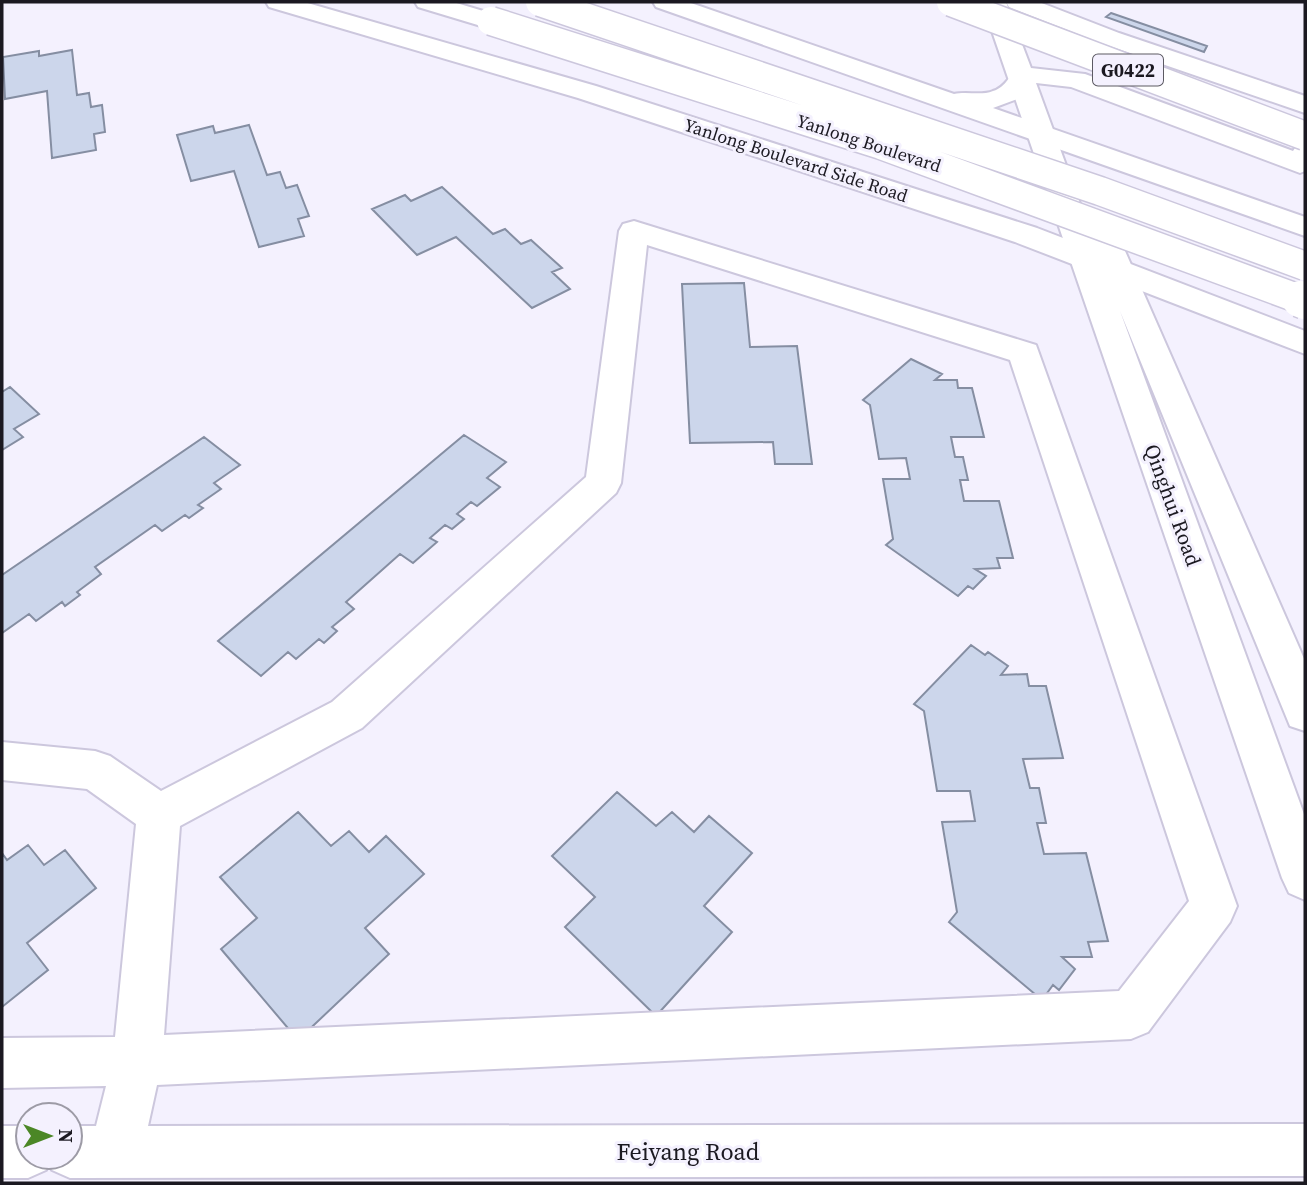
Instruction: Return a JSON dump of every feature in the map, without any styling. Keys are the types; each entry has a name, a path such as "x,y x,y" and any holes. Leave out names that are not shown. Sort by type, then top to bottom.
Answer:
{"main road":[{"name":"Yanlong Boulevard Side Road","path":"278,2 600,97 1026,235 1305,343"},
{"name":"Yanlong Boulevard","path":"427,2 881,145 1305,301"},
{"name":"Yanlong Boulevard","path":"540,2 1100,191 1305,266"},
{"path":"665,2 950,100 1305,228"},
{"name":"G0422","path":"951,2 1305,136"},
{"path":"994,2 1029,77 1052,137"},
{"path":"1010,2 1029,77"},
{"name":"G0422","path":"1018,2 1305,105"},
{"path":"950,100 995,100 1010,95 1029,77 1076,80 1300,164 1305,155"},
{"name":"Qinghui Road","path":"1052,137 1085,257 1305,878"},
{"name":"Qinghui Road","path":"1052,137 1118,270 1305,713"},
{"path":"2,1063 137,1061 1131,1014 1214,906 1024,353 634,231 603,483 347,715 159,815"},
{"path":"2,761 95,770 159,815"},
{"path":"93,1152 137,1061 159,815"},
{"name":"Feiyang Road","path":"93,1152 1305,1150"}],"building":[{"path":"1111,13 1207,46 1204,52 1106,17"},
{"path":"72,50 77,95 89,93 91,107 102,105 105,132 94,134 96,150 52,158 47,91 5,99 3,57 39,51 39,56"},
{"path":"249,125 267,175 280,172 286,188 297,185 309,216 298,219 304,236 259,247 234,171 191,181 177,135 213,126 215,133"},
{"path":"442,187 493,234 505,229 521,244 531,240 562,268 552,272 570,289 532,308 456,237 417,255 372,209 405,195 411,201"},
{"path":"744,283 750,347 797,346 812,464 775,464 773,442 690,443 682,284"},
{"path":"911,359 942,374 935,380 957,380 958,388 972,388 984,437 951,437 955,457 963,457 968,480 960,480 964,501 999,501 1013,558 997,558 1000,568 975,569 986,576 973,589 968,586 958,596 886,545 893,539 883,479 910,479 906,458 879,459 870,405 863,400"},
{"path":"10,387 39,414 14,429 23,437 2,450 2,392"},
{"path":"464,435 506,462 487,478 500,487 477,506 471,502 457,514 464,519 452,529 445,525 430,538 437,542 413,563 400,554 346,602 354,609 332,627 337,631 324,643 319,639 296,659 288,652 261,676 218,641"},
{"path":"204,437 240,465 214,483 221,489 198,505 203,508 189,518 185,515 162,531 155,525 95,567 101,574 77,592 80,595 65,606 62,602 36,621 29,614 2,633 2,575"},
{"path":"971,645 985,655 988,652 1008,666 1001,675 1027,674 1029,686 1046,686 1063,758 1023,759 1030,788 1039,788 1046,823 1037,823 1044,854 1086,853 1108,941 1088,942 1092,957 1062,957 1075,969 1059,990 1053,985 1042,1000 949,922 957,912 942,822 975,821 970,791 937,791 924,711 914,704"},
{"path":"617,792 656,826 672,812 694,832 709,816 752,853 704,906 732,932 656,1016 565,927 595,897 552,856"},
{"path":"298,812 331,846 349,831 369,852 386,836 424,874 365,928 389,954 298,1040 221,949 257,918 220,877"},
{"path":"28,845 44,865 65,850 96,888 27,943 48,970 2,1007 2,853 7,860"}]}
